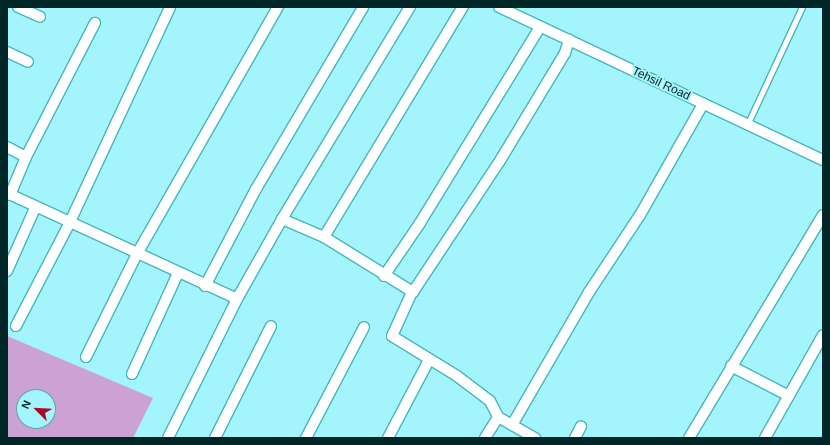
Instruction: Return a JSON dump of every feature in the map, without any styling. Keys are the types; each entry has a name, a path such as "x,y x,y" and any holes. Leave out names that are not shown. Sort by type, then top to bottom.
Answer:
{"street":[{"path":"18,7 40,17"},
{"path":"16,326 69,224 170,7"},
{"path":"86,357 137,254 278,7"},
{"path":"205,286 256,189 363,7"},
{"path":"168,438 237,299 282,219 410,7"},
{"path":"324,238 463,7"},
{"name":"Tehsil Road","path":"499,7 515,10 540,27 823,160"},
{"path":"95,23 8,194 69,224 237,299"},
{"path":"384,276 420,222 540,27"},
{"path":"535,438 498,417 490,401 392,335 412,292 501,159 566,53 569,40"},
{"path":"7,52 28,62"},
{"path":"512,425 589,292 640,215 703,104"},
{"path":"7,147 26,157"},
{"path":"7,270 35,208"},
{"path":"689,438 823,215"},
{"path":"282,219 324,238 412,292"},
{"path":"132,374 178,273"},
{"path":"215,438 271,326"},
{"path":"306,438 364,327"},
{"path":"765,438 823,335"},
{"path":"388,438 429,360"},
{"path":"731,366 789,396"},
{"path":"485,438 498,417"},
{"path":"576,438 581,426"}],"lane":[{"path":"747,125 802,7"}],"shaded area":[{"path":"7,336 153,398 133,438 7,438"}]}
